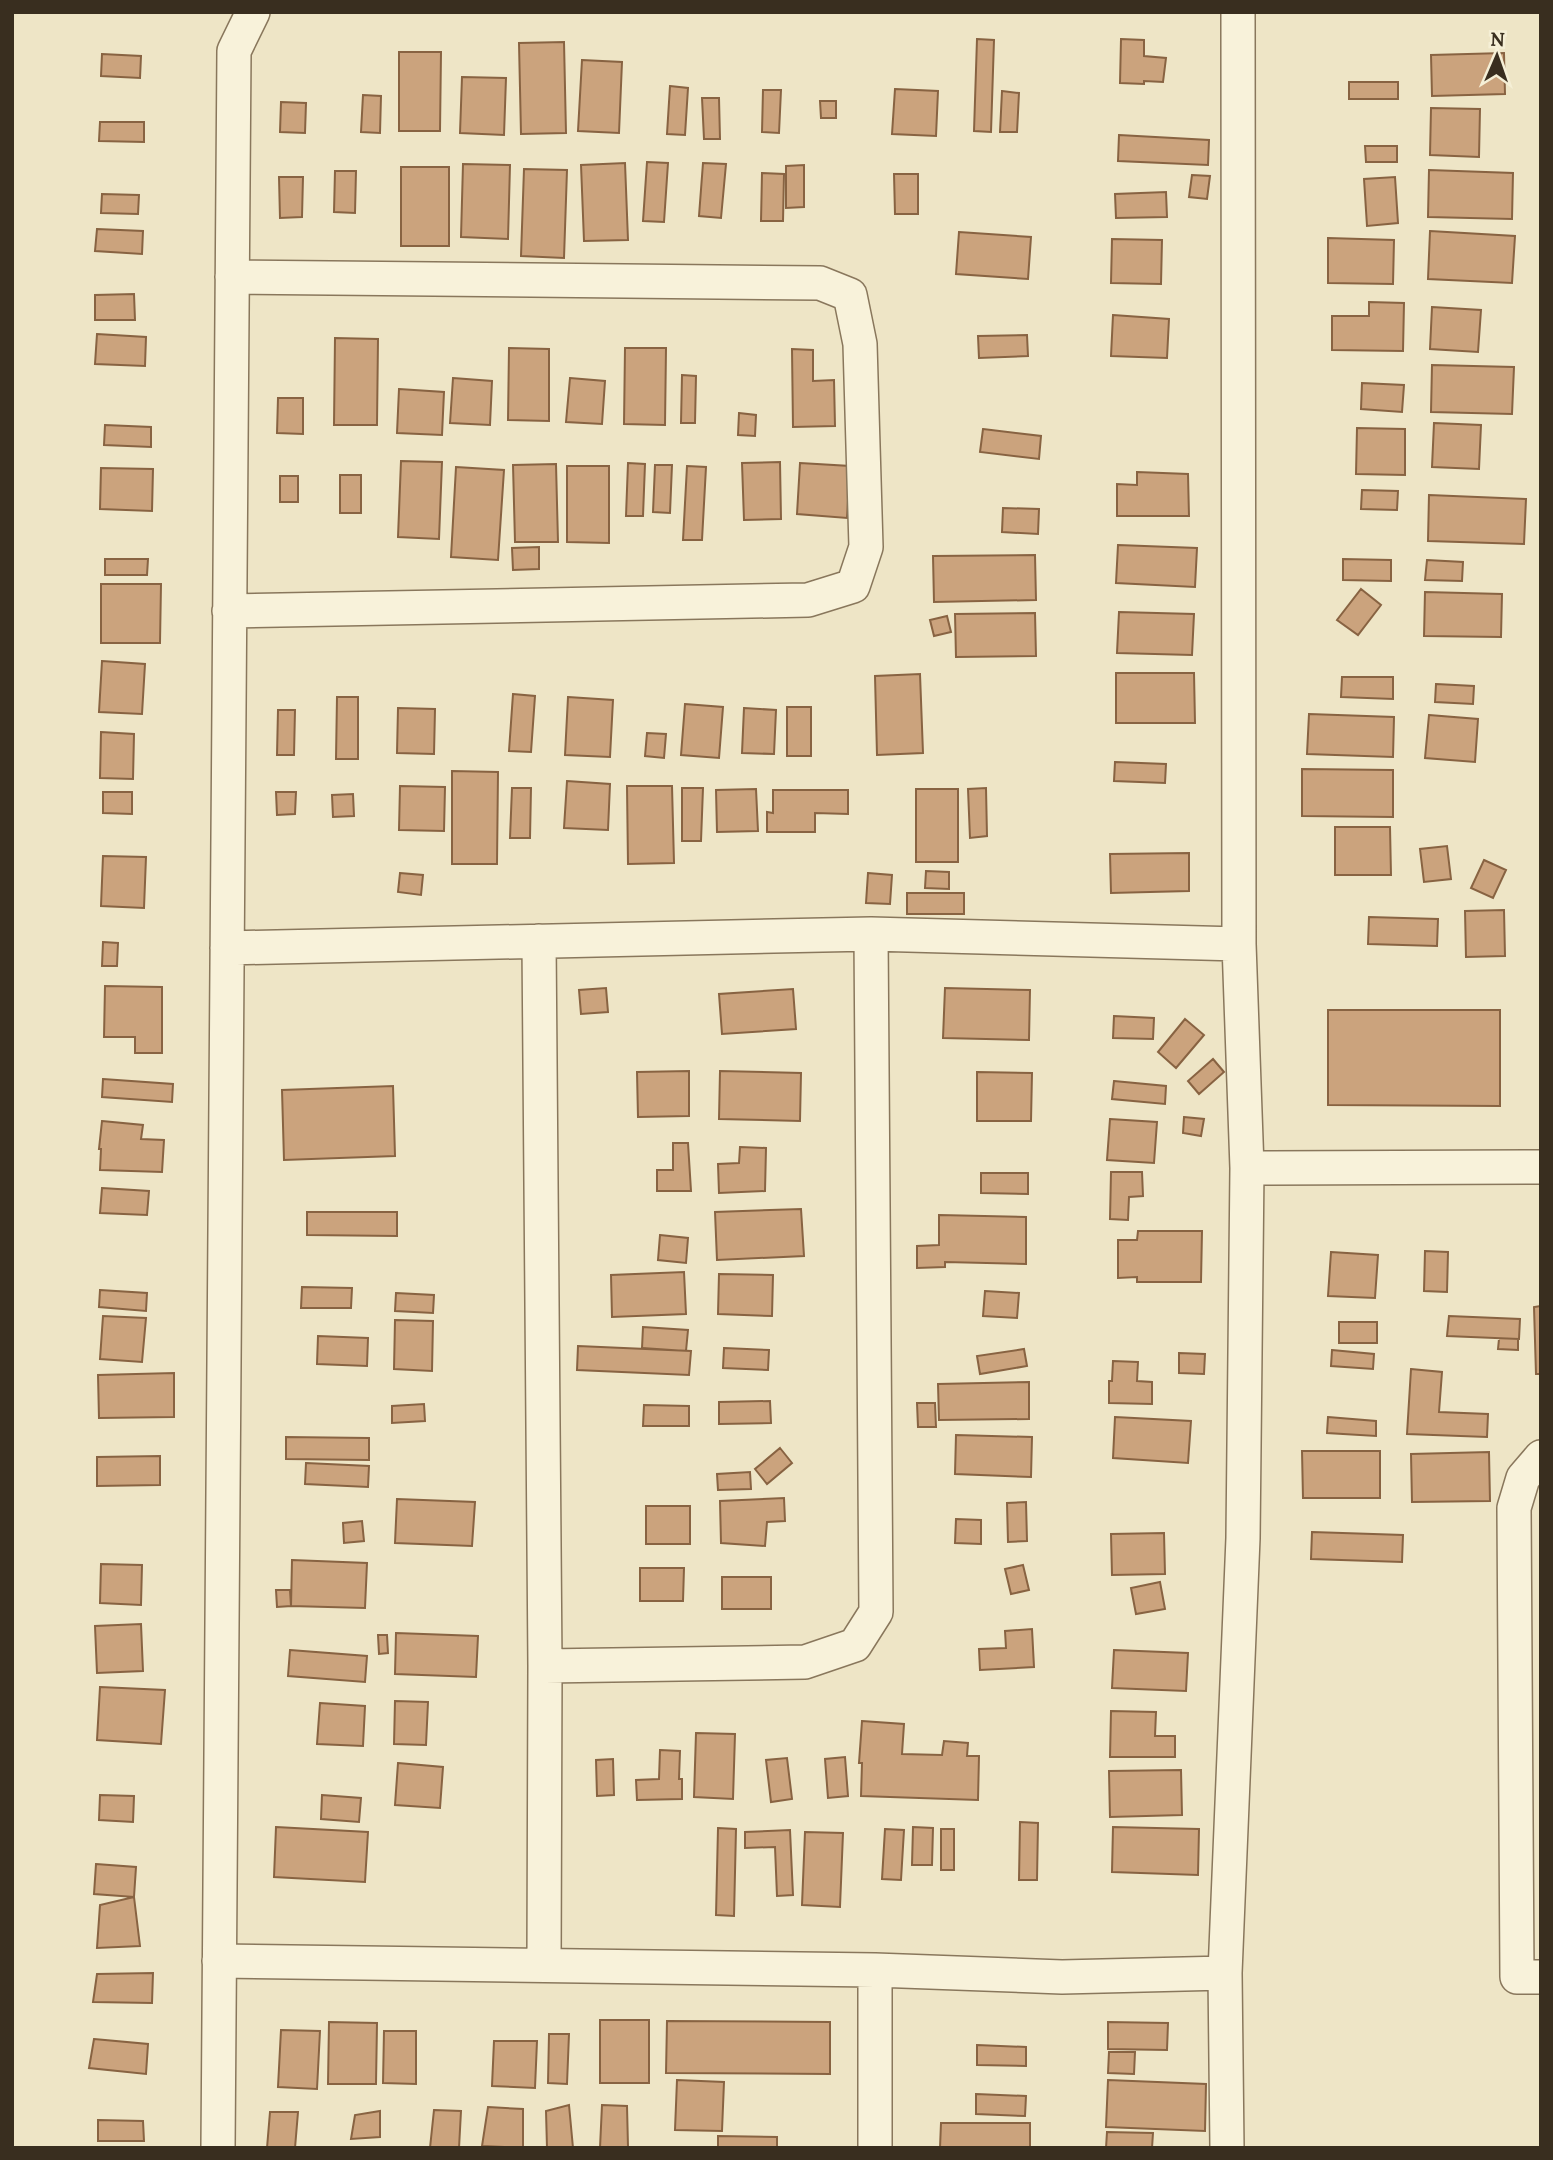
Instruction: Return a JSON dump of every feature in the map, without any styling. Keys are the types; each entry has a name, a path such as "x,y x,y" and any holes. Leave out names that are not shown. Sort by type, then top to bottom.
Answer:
{"street":[{"path":"218,2148 234,51 253,12"},
{"path":"1227,2148 1225,1973 1243,1538 1247,1167 1239,944 1238,12"},
{"path":"229,611 808,600 853,586 866,547 860,344 850,295 820,284 232,277"},
{"path":"227,948 871,934 1239,944"},
{"path":"545,1666 805,1662 855,1645 876,1612 871,934"},
{"path":"539,941 545,1666 544,1964"},
{"path":"1247,1167 1541,1167"},
{"path":"1541,1457 1523,1478 1514,1508 1514,1522 1517,1977 1541,1977"},
{"path":"219,1961 875,1970 1062,1977 1225,1973"},
{"path":"875,1970 875,2148"}],"building":[{"path":"977,39 994,40 991,132 974,131"},
{"path":"1121,39 1144,40 1144,56 1166,58 1163,82 1120,83"},
{"path":"564,42 566,133 521,134 519,43"},
{"path":"399,52 441,52 440,131 399,131"},
{"path":"1504,53 1505,94 1432,96 1431,55"},
{"path":"102,54 141,56 140,78 101,76"},
{"path":"582,60 622,62 619,133 578,131"},
{"path":"462,77 506,78 504,135 460,133"},
{"path":"1349,82 1398,82 1398,99 1349,99"},
{"path":"670,86 688,88 685,135 667,134"},
{"path":"895,89 938,91 936,136 892,134"},
{"path":"763,90 781,90 779,133 762,132"},
{"path":"1002,91 1019,93 1017,132 1000,132"},
{"path":"363,95 381,96 380,133 361,132"},
{"path":"702,98 719,98 720,139 704,139"},
{"path":"820,101 836,101 836,118 821,118"},
{"path":"281,102 306,103 305,133 280,132"},
{"path":"1431,108 1480,109 1479,157 1430,155"},
{"path":"100,122 144,122 144,142 99,141"},
{"path":"1119,135 1209,140 1208,165 1118,161"},
{"path":"1365,146 1397,146 1397,162 1366,162"},
{"path":"647,162 668,163 664,222 643,221"},
{"path":"625,163 628,240 584,241 581,165"},
{"path":"703,163 726,164 721,218 699,216"},
{"path":"463,164 510,165 508,239 461,237"},
{"path":"804,165 804,207 786,208 786,166"},
{"path":"401,167 449,167 449,246 401,246"},
{"path":"524,169 567,170 564,258 521,256"},
{"path":"1429,170 1513,173 1512,219 1428,217"},
{"path":"335,171 356,171 355,213 334,212"},
{"path":"762,173 784,174 783,221 761,221"},
{"path":"894,174 918,174 918,214 895,214"},
{"path":"1192,175 1210,176 1207,199 1189,197"},
{"path":"279,177 303,177 302,217 280,218"},
{"path":"1395,177 1398,223 1367,226 1364,179"},
{"path":"1166,192 1167,217 1116,218 1115,194"},
{"path":"102,194 139,195 138,214 101,213"},
{"path":"97,229 143,231 142,254 95,251"},
{"path":"1430,231 1515,236 1512,283 1428,279"},
{"path":"959,232 1031,237 1028,279 956,274"},
{"path":"1328,238 1394,240 1393,284 1328,283"},
{"path":"1112,239 1162,240 1161,284 1111,283"},
{"path":"134,294 135,320 95,320 95,295"},
{"path":"1369,302 1404,303 1403,351 1332,350 1332,316 1369,316"},
{"path":"1432,307 1481,310 1478,352 1430,349"},
{"path":"1113,315 1169,319 1167,358 1111,356"},
{"path":"97,334 146,337 145,366 95,364"},
{"path":"1027,335 1028,356 979,358 978,336"},
{"path":"335,338 378,339 377,425 334,425"},
{"path":"509,348 549,349 549,421 508,420"},
{"path":"625,348 666,348 665,425 624,424"},
{"path":"792,349 813,350 813,381 834,380 835,426 793,427"},
{"path":"1432,365 1514,367 1512,414 1431,412"},
{"path":"682,375 696,376 695,423 681,423"},
{"path":"453,378 492,381 490,425 450,423"},
{"path":"570,378 605,381 602,424 566,422"},
{"path":"1362,383 1404,385 1402,412 1361,409"},
{"path":"399,389 444,392 442,435 397,433"},
{"path":"278,398 303,398 303,434 277,433"},
{"path":"739,413 756,415 755,436 738,435"},
{"path":"1434,423 1481,425 1479,469 1432,467"},
{"path":"105,425 151,427 151,447 104,445"},
{"path":"1357,428 1405,429 1405,475 1356,474"},
{"path":"983,429 1041,436 1039,459 980,452"},
{"path":"401,461 442,462 439,539 398,537"},
{"path":"780,462 781,519 744,520 742,463"},
{"path":"628,463 645,464 643,516 626,516"},
{"path":"800,463 850,466 847,518 797,514"},
{"path":"556,464 558,542 515,542 513,465"},
{"path":"655,465 672,465 670,513 653,512"},
{"path":"567,466 609,466 609,543 567,542"},
{"path":"687,466 706,467 702,540 683,540"},
{"path":"456,467 504,470 498,560 451,557"},
{"path":"101,468 153,469 152,511 100,509"},
{"path":"1137,472 1188,474 1189,516 1117,516 1117,484 1137,485"},
{"path":"340,475 361,475 361,513 340,513"},
{"path":"280,476 298,476 298,502 280,502"},
{"path":"1362,490 1398,491 1397,510 1361,509"},
{"path":"1429,495 1526,499 1524,544 1428,541"},
{"path":"1003,508 1039,509 1038,534 1002,532"},
{"path":"1118,545 1197,548 1195,587 1116,583"},
{"path":"539,547 539,569 513,570 512,548"},
{"path":"1035,555 1036,600 934,602 933,556"},
{"path":"105,559 148,559 147,575 105,575"},
{"path":"1343,559 1391,560 1391,581 1343,580"},
{"path":"1427,560 1463,562 1462,581 1425,580"},
{"path":"101,584 161,584 160,643 101,643"},
{"path":"1361,589 1381,605 1358,635 1337,620"},
{"path":"1425,592 1502,594 1501,637 1424,636"},
{"path":"1119,612 1194,614 1192,655 1117,653"},
{"path":"1035,613 1036,656 956,657 955,614"},
{"path":"947,616 951,632 934,636 930,620"},
{"path":"102,661 145,664 142,714 99,712"},
{"path":"1116,673 1194,673 1195,723 1116,723"},
{"path":"920,674 923,753 877,755 875,676"},
{"path":"1342,677 1393,677 1393,699 1341,697"},
{"path":"1436,684 1474,686 1473,704 1435,702"},
{"path":"513,694 535,696 531,752 509,751"},
{"path":"337,697 358,697 358,759 336,759"},
{"path":"568,697 613,700 610,757 565,755"},
{"path":"685,704 723,707 719,758 681,755"},
{"path":"787,707 811,707 811,756 787,756"},
{"path":"398,708 435,709 434,754 397,753"},
{"path":"744,708 776,710 774,754 742,753"},
{"path":"278,710 295,710 294,755 277,755"},
{"path":"1309,714 1394,717 1393,757 1307,754"},
{"path":"1429,715 1478,719 1475,762 1425,758"},
{"path":"101,732 134,734 133,779 100,778"},
{"path":"647,733 666,734 664,758 645,756"},
{"path":"1115,762 1166,764 1165,783 1114,781"},
{"path":"1302,769 1393,770 1393,817 1302,816"},
{"path":"452,771 498,772 497,864 452,864"},
{"path":"567,781 610,784 608,830 564,828"},
{"path":"400,786 445,787 444,831 399,830"},
{"path":"627,786 672,786 674,863 628,864"},
{"path":"512,788 531,788 530,838 510,838"},
{"path":"682,788 703,788 701,841 682,841"},
{"path":"986,788 987,836 970,838 968,789"},
{"path":"756,789 758,831 717,832 716,790"},
{"path":"916,789 958,789 958,862 916,862"},
{"path":"773,790 848,790 848,814 815,813 815,832 767,832 767,812 773,813"},
{"path":"103,792 132,792 132,814 103,813"},
{"path":"276,792 296,792 295,814 277,815"},
{"path":"353,794 354,816 333,817 332,795"},
{"path":"1335,827 1390,827 1391,875 1335,875"},
{"path":"1447,846 1451,879 1424,882 1420,849"},
{"path":"1189,853 1189,891 1111,893 1110,854"},
{"path":"103,856 146,857 144,908 101,906"},
{"path":"1484,860 1506,870 1493,898 1471,888"},
{"path":"926,871 949,872 949,889 925,888"},
{"path":"400,873 423,875 421,895 398,892"},
{"path":"868,873 892,875 890,904 866,903"},
{"path":"907,893 964,893 964,914 907,914"},
{"path":"1504,910 1505,956 1466,957 1465,911"},
{"path":"1369,917 1438,919 1437,946 1368,944"},
{"path":"103,942 118,943 117,966 102,966"},
{"path":"105,986 162,987 162,1053 135,1053 135,1037 104,1037"},
{"path":"606,988 608,1012 581,1014 579,990"},
{"path":"945,988 1030,990 1029,1040 943,1038"},
{"path":"793,989 796,1029 722,1034 719,994"},
{"path":"1328,1010 1500,1010 1500,1106 1328,1105"},
{"path":"1114,1016 1154,1018 1153,1039 1113,1038"},
{"path":"1185,1019 1204,1035 1176,1068 1158,1052"},
{"path":"1213,1059 1224,1072 1199,1094 1188,1081"},
{"path":"689,1071 689,1116 638,1117 637,1072"},
{"path":"720,1071 801,1073 800,1121 719,1119"},
{"path":"977,1072 1032,1073 1031,1121 977,1121"},
{"path":"103,1079 173,1084 172,1102 102,1097"},
{"path":"1114,1081 1166,1086 1165,1104 1112,1099"},
{"path":"393,1086 395,1156 284,1160 282,1090"},
{"path":"1184,1117 1204,1119 1201,1136 1183,1133"},
{"path":"1110,1119 1157,1122 1154,1163 1107,1160"},
{"path":"102,1121 143,1125 141,1139 164,1140 162,1172 100,1170"},
{"path":"673,1143 688,1143 691,1191 657,1191 657,1170 673,1170"},
{"path":"740,1147 766,1148 765,1191 719,1193 718,1164 739,1163"},
{"path":"1111,1172 1142,1172 1143,1196 1129,1197 1128,1220 1110,1219"},
{"path":"981,1173 1028,1173 1028,1194 981,1193"},
{"path":"102,1188 149,1191 147,1215 100,1213"},
{"path":"801,1209 804,1256 717,1260 715,1212"},
{"path":"307,1212 397,1212 397,1236 307,1235"},
{"path":"939,1215 1026,1217 1026,1264 945,1262 945,1267 917,1268 917,1246 939,1245"},
{"path":"1138,1231 1202,1231 1201,1282 1137,1282 1137,1277 1118,1278 1118,1240 1137,1240"},
{"path":"660,1235 688,1238 686,1263 658,1260"},
{"path":"1425,1251 1448,1252 1447,1292 1424,1291"},
{"path":"1331,1252 1378,1255 1375,1298 1328,1296"},
{"path":"684,1272 686,1314 612,1317 611,1275"},
{"path":"719,1274 773,1275 772,1316 718,1314"},
{"path":"302,1287 352,1288 351,1308 301,1308"},
{"path":"100,1290 147,1293 146,1311 99,1307"},
{"path":"985,1291 1019,1293 1017,1318 983,1316"},
{"path":"396,1293 434,1295 433,1313 395,1311"},
{"path":"1541,1306 1541,1374 1536,1374 1534,1307"},
{"path":"103,1316 146,1318 142,1362 100,1359"},
{"path":"1449,1316 1520,1319 1519,1339 1447,1336"},
{"path":"395,1320 433,1321 432,1371 394,1369"},
{"path":"1339,1322 1377,1322 1377,1343 1339,1343"},
{"path":"643,1327 688,1330 686,1351 642,1348"},
{"path":"318,1336 368,1338 367,1366 317,1364"},
{"path":"1499,1339 1518,1339 1518,1350 1498,1349"},
{"path":"578,1346 691,1351 689,1375 577,1370"},
{"path":"724,1348 769,1350 768,1370 723,1368"},
{"path":"1024,1349 1027,1366 980,1374 977,1356"},
{"path":"1332,1350 1374,1354 1373,1369 1331,1366"},
{"path":"1179,1353 1205,1354 1204,1374 1179,1373"},
{"path":"1113,1361 1138,1362 1137,1381 1152,1382 1152,1404 1109,1403"},
{"path":"1411,1369 1442,1372 1439,1412 1488,1414 1487,1437 1407,1434"},
{"path":"174,1373 174,1417 99,1418 98,1375"},
{"path":"1029,1382 1029,1419 939,1420 938,1384"},
{"path":"770,1401 771,1423 719,1424 719,1402"},
{"path":"917,1403 935,1403 936,1427 918,1427"},
{"path":"424,1404 425,1421 392,1423 392,1406"},
{"path":"644,1405 689,1406 689,1426 643,1426"},
{"path":"1115,1417 1191,1421 1188,1463 1113,1458"},
{"path":"1328,1417 1376,1421 1376,1436 1327,1433"},
{"path":"956,1435 1032,1437 1031,1477 955,1474"},
{"path":"286,1437 369,1438 369,1460 286,1459"},
{"path":"780,1448 792,1463 767,1484 755,1469"},
{"path":"1302,1451 1380,1451 1380,1498 1303,1498"},
{"path":"1489,1452 1490,1501 1412,1502 1411,1454"},
{"path":"160,1456 160,1485 97,1486 97,1457"},
{"path":"306,1463 369,1466 368,1487 305,1484"},
{"path":"750,1472 751,1489 718,1490 717,1474"},
{"path":"784,1498 785,1521 767,1522 765,1546 721,1543 720,1501"},
{"path":"397,1499 475,1502 472,1546 395,1543"},
{"path":"1026,1502 1027,1541 1008,1542 1007,1503"},
{"path":"646,1506 690,1506 690,1544 646,1544"},
{"path":"956,1519 981,1520 981,1544 955,1543"},
{"path":"362,1521 364,1541 344,1543 343,1523"},
{"path":"1312,1532 1403,1535 1402,1562 1311,1559"},
{"path":"1164,1533 1165,1574 1112,1575 1111,1534"},
{"path":"292,1560 367,1563 365,1608 291,1606"},
{"path":"101,1564 142,1565 141,1605 100,1603"},
{"path":"1023,1565 1029,1590 1011,1594 1005,1569"},
{"path":"640,1568 684,1568 683,1601 640,1601"},
{"path":"722,1577 771,1577 771,1609 722,1609"},
{"path":"1160,1582 1165,1609 1136,1614 1131,1588"},
{"path":"276,1590 290,1590 291,1606 277,1607"},
{"path":"141,1624 143,1671 97,1673 95,1626"},
{"path":"1032,1629 1034,1667 980,1670 979,1649 1006,1648 1005,1631"},
{"path":"396,1633 478,1636 476,1677 395,1674"},
{"path":"378,1635 387,1635 388,1653 379,1654"},
{"path":"290,1650 367,1656 365,1682 288,1676"},
{"path":"1114,1650 1188,1653 1186,1691 1112,1688"},
{"path":"100,1687 165,1690 161,1744 97,1740"},
{"path":"395,1701 428,1702 426,1745 394,1744"},
{"path":"320,1703 365,1706 363,1746 317,1744"},
{"path":"1111,1711 1156,1712 1155,1736 1175,1736 1175,1757 1110,1757"},
{"path":"862,1721 904,1724 902,1754 942,1755 944,1741 968,1743 967,1756 979,1756 978,1800 861,1796 862,1763 859,1763"},
{"path":"696,1733 735,1734 733,1799 694,1797"},
{"path":"660,1750 680,1751 679,1779 682,1779 682,1799 637,1800 636,1780 659,1779"},
{"path":"845,1757 848,1796 828,1798 825,1759"},
{"path":"787,1758 792,1799 771,1802 766,1760"},
{"path":"613,1759 614,1795 597,1796 596,1760"},
{"path":"398,1763 443,1767 440,1808 395,1805"},
{"path":"1181,1770 1182,1815 1110,1817 1109,1771"},
{"path":"100,1795 134,1796 133,1822 99,1820"},
{"path":"322,1795 361,1798 359,1822 321,1819"},
{"path":"1020,1822 1038,1823 1037,1880 1019,1880"},
{"path":"276,1827 368,1832 365,1882 274,1877"},
{"path":"913,1827 933,1828 932,1865 912,1865"},
{"path":"1113,1827 1199,1829 1198,1875 1112,1872"},
{"path":"718,1828 736,1829 734,1916 716,1915"},
{"path":"885,1829 904,1830 901,1880 882,1879"},
{"path":"941,1829 954,1829 954,1870 941,1870"},
{"path":"790,1830 793,1895 777,1896 775,1847 745,1848 745,1832"},
{"path":"805,1832 843,1833 840,1907 802,1905"},
{"path":"96,1864 136,1867 134,1897 94,1894"},
{"path":"134,1897 140,1946 97,1948 100,1905"},
{"path":"153,1973 152,2003 93,2002 97,1974"},
{"path":"600,2020 649,2020 649,2083 600,2083"},
{"path":"667,2021 830,2022 830,2074 666,2073"},
{"path":"329,2022 377,2023 376,2084 328,2084"},
{"path":"1108,2022 1168,2023 1167,2050 1108,2049"},
{"path":"281,2030 320,2031 317,2089 278,2087"},
{"path":"384,2031 416,2031 416,2084 383,2083"},
{"path":"549,2034 569,2034 567,2084 548,2083"},
{"path":"94,2039 148,2044 146,2074 89,2068"},
{"path":"494,2041 537,2041 535,2088 492,2086"},
{"path":"977,2045 1026,2047 1026,2066 977,2065"},
{"path":"1109,2052 1135,2052 1134,2074 1108,2073"},
{"path":"677,2080 724,2082 722,2131 675,2130"},
{"path":"1108,2080 1206,2084 1205,2131 1106,2127"},
{"path":"976,2094 1026,2096 1025,2116 976,2114"},
{"path":"569,2105 573,2148 547,2148 546,2111"},
{"path":"602,2105 627,2106 628,2147 600,2148"},
{"path":"488,2107 523,2109 523,2148 482,2146"},
{"path":"434,2110 461,2111 459,2148 430,2148"},
{"path":"380,2111 380,2137 351,2139 355,2115"},
{"path":"270,2112 298,2112 295,2148 267,2148"},
{"path":"98,2120 143,2121 144,2141 98,2141"},
{"path":"941,2123 1030,2123 1030,2148 940,2148"},
{"path":"1107,2132 1153,2133 1152,2148 1106,2148"},
{"path":"718,2136 777,2137 777,2148 718,2148"}]}
